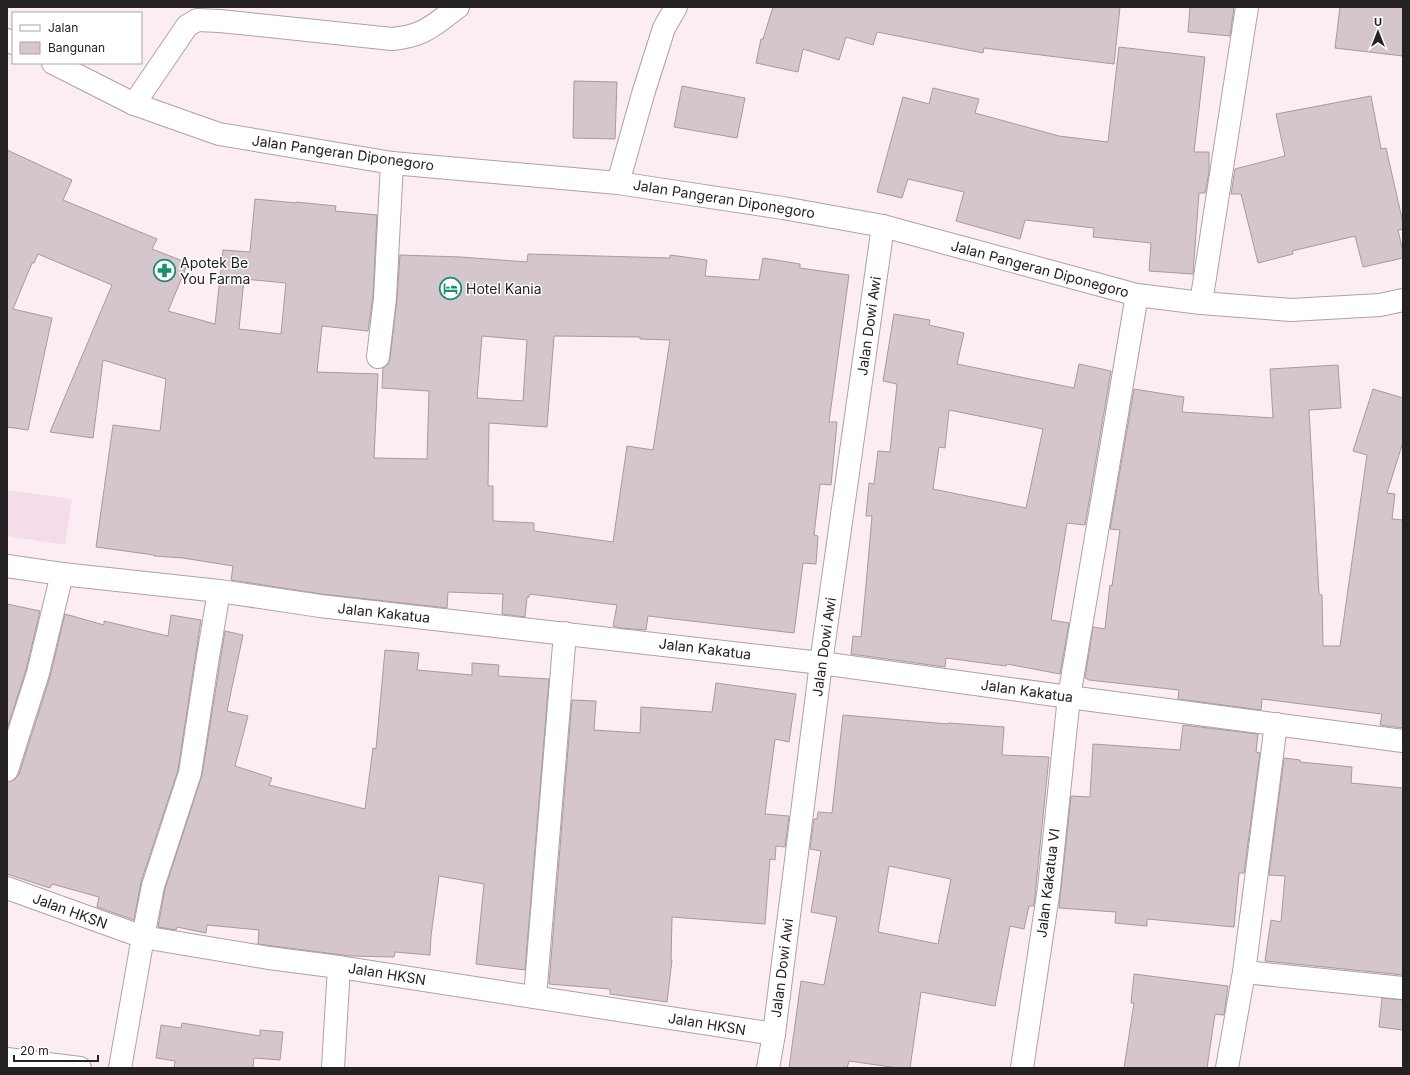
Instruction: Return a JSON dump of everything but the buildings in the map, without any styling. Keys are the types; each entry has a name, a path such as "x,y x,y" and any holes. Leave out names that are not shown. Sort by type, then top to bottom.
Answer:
{"main road":[{"path":"134,104 187,26 197,20 220,21 392,39 406,38 420,33 458,7"},
{"path":"618,183 643,94 664,28 676,7"},
{"path":"1202,304 1247,7"},
{"name":"Jalan Pangeran Diponegoro","path":"54,64 134,104 219,134 392,163 618,183 783,208 883,226 1137,295 1202,304 1291,310 1380,305 1403,300"},
{"path":"378,357 385,298 392,163"},
{"name":"Jalan Dowi Awi","path":"768,1068 774,1034 821,663 883,226"},
{"name":"Jalan Kakatua VI","path":"1022,1068 1049,888 1069,697 1137,295"},
{"name":"Jalan Kakatua","path":"7,566 62,574 219,591 320,606 821,663 1403,741"},
{"path":"7,770 38,674 62,574"},
{"path":"120,1068 153,886 190,773 219,591"},
{"path":"535,997 565,633"},
{"path":"1227,1068 1244,972 1276,724"},
{"name":"Jalan HKSN","path":"7,888 143,937 269,958 339,966 774,1034"},
{"path":"333,1068 339,966"},
{"path":"1244,972 1403,988"},
{"path":"7,1059 80,1068"}],"shaded area":[{"path":"7,490 72,499 65,545 7,536"}],"place":[{"name":"Apotek Be You Farma","path":"165,271"},
{"name":"Hotel Kania","path":"450,289"}]}
